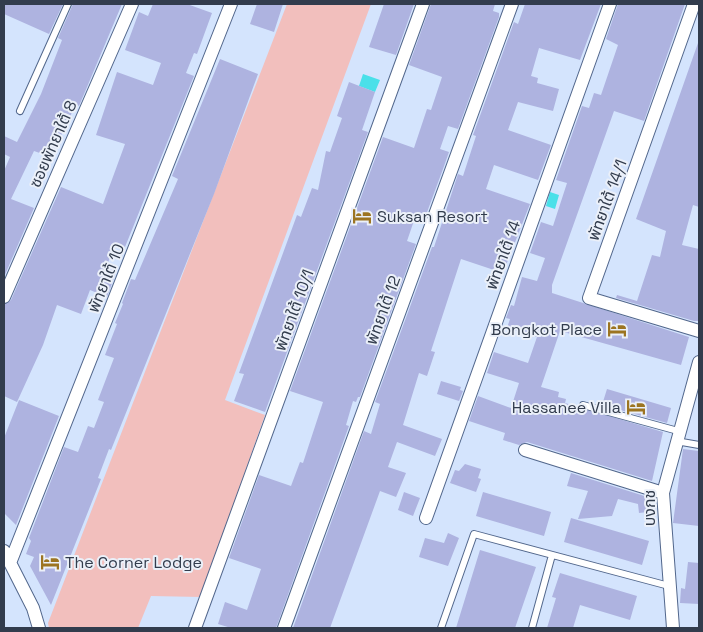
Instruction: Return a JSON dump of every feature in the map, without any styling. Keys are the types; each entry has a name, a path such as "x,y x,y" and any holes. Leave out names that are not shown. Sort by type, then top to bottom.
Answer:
{"street":[{"name":"ซอยพัทยาใต้ 8","path":"4,297 132,4"},
{"name":"พัทยาใต้ 10","path":"7,564 231,4"},
{"name":"พัทยาใต้ 10/1","path":"196,628 423,4"},
{"name":"พัทยาใต้ 12","path":"284,628 512,4"},
{"name":"พัทยาใต้ 14","path":"426,518 610,4"},
{"name":"พัทยาใต้ 14/1","path":"694,4 589,298 699,331"},
{"name":"บงกช","path":"672,628 663,493 677,436 699,362"},
{"path":"525,450 663,493"},
{"path":"4,551 7,564 34,608 40,628"}],"lane":[{"path":"20,111 68,4"},
{"path":"583,405 699,445"},
{"path":"441,628 474,534 669,586"},
{"path":"532,628 552,555"}],"shaded area":[{"path":"287,4 371,4 225,400 265,415 201,597 151,596 138,628 49,628 48,623"},
{"path":"363,74 380,80 375,92 359,86"},
{"path":"550,192 559,195 555,209 546,206"}],"building":[{"path":"4,4 63,4 49,34 4,14"},
{"path":"73,4 122,4 79,106 76,104 51,157 34,151 11,199 34,208 4,277 4,171 10,157 4,154 4,136 17,142 41,94 62,40 58,38"},
{"path":"153,4 187,4 212,13 197,54 194,53 186,73 194,76 125,247 115,244 106,268 116,272 107,297 90,290 81,314 57,305 43,345 17,402 4,396 4,305 11,300 61,187 103,204 125,144 96,135 117,72 153,85 161,63 125,50 139,12 148,16"},
{"path":"257,4 283,4 274,32 250,24"},
{"path":"384,4 414,4 396,55 369,47"},
{"path":"431,4 495,4 493,11 499,13 499,17 458,129 448,126 440,149 449,152 426,215 417,212 407,241 416,244 360,397 358,397 356,402 353,401 346,425 349,426 276,628 231,628 218,624 225,602 247,610 261,569 229,558 259,475 291,486 300,462 303,463 323,402 290,391 383,137 414,148 427,109 431,110 442,77 409,65"},
{"path":"525,4 601,4 580,60 539,48 531,76 538,78 537,83 559,89 553,111 518,102 508,130 551,145 538,180 494,165 486,189 530,204 503,273 461,259 431,351 435,352 427,376 419,373 403,425 442,439 435,456 397,442 388,467 406,473 396,497 380,491 330,628 293,628 364,431 371,434 380,404 375,402 432,247 434,247 458,174 463,176 476,136 473,135 514,22 518,24"},
{"path":"618,4 685,4 644,121 614,111 552,285 552,293 689,337 681,365 560,331 541,387 559,392 558,397 566,399 565,403 663,432 652,481 527,442 519,445 503,440 505,433 469,421 478,396 511,408 519,383 487,373 494,352 528,363 537,337 507,328 510,319 506,318 511,305 514,306 522,277 537,281 545,258 530,253 541,222 553,226 567,183 556,180 582,106 589,108 594,93 601,95 618,45 606,39"},
{"path":"698,43 699,207 693,205 682,245 699,249 699,321 694,321 616,298 617,295 637,301 652,255 660,257 666,231 636,219"},
{"path":"220,59 258,74 214,194 111,450 109,449 98,478 101,479 51,605 30,566 34,557 26,554 31,541 29,538 64,447 78,452 88,426 94,428 104,402 98,400 114,358 105,355 117,324 115,323 131,279 135,280 178,179 172,176"},
{"path":"349,82 375,92 362,130 368,132 265,412 234,401 244,374 239,373 297,215 301,217 312,188 318,190 326,151 330,152 342,118 337,116"},
{"path":"441,381 461,387 460,390 463,391 459,401 437,394"},
{"name":"Hassanee Villa","path":"607,389 671,408 667,423 602,405"},
{"path":"19,400 59,416 16,525 4,513 4,438"},
{"path":"683,449 699,451 699,526 673,523"},
{"path":"465,464 481,469 478,478 481,479 476,492 450,483 455,470 459,471"},
{"path":"571,473 654,499 656,511 639,513 638,504 618,499 612,516 578,519 588,491 567,486"},
{"path":"404,492 420,498 413,516 398,510"},
{"path":"483,492 551,512 544,536 476,516"},
{"path":"571,518 649,541 642,565 564,542"},
{"path":"448,533 459,538 448,566 419,557 425,538 444,543"},
{"path":"480,550 536,567 515,628 456,628"},
{"path":"688,562 699,563 699,604 680,603 681,588 685,589"},
{"path":"560,573 637,596 630,620 580,605 573,628 547,628 556,598 552,597"}],"place":[{"name":"Suksan Resort","path":"362,216"},
{"name":"Bongkot Place","path":"617,329"},
{"name":"Hassanee Villa","path":"636,407"},
{"name":"The Corner Lodge","path":"50,562"}]}
